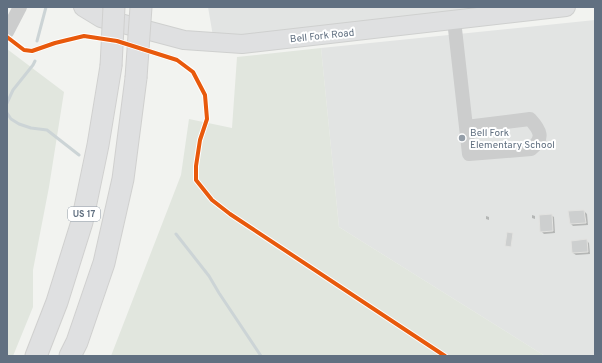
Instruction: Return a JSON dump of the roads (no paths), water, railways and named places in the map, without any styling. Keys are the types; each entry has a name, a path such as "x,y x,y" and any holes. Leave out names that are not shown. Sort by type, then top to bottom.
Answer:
{"highway":[{"name":"US 17","path":"36,356 57,302 82,222 98,145 111,66 114,7"},
{"name":"US 17","path":"70,356 77,342 104,263 124,179 136,78 142,7"}],"main road":[{"name":"Bell Fork Road","path":"83,7 101,18 184,40 242,44 566,7"}],"street":[{"path":"7,32 20,7"},
{"path":"454,20 469,154 531,149 537,144 540,138 538,128 530,119 466,126"}],"waterway":[{"path":"37,41 46,7"},
{"path":"7,103 13,90 35,61"},
{"path":"7,113 11,119 19,124 31,128 47,130 79,155"},
{"path":"176,234 209,276 261,356"}],"place":[{"name":"Bell Fork Elementary School","path":"462,138"}]}
